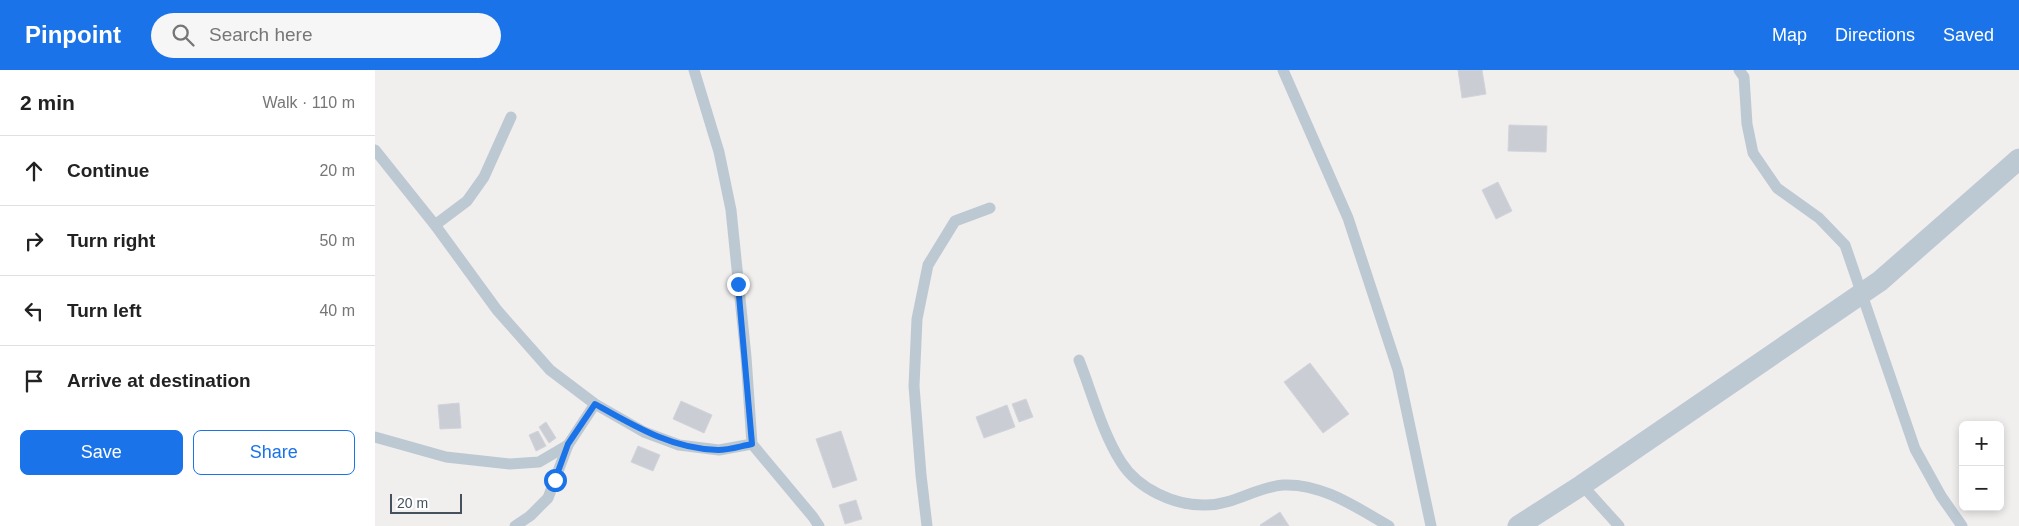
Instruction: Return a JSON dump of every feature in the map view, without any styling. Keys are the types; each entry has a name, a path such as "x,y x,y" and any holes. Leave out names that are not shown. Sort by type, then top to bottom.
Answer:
{"street":[{"path":"1518,526 1583,485 1880,281 2019,159"}],"lane":[{"path":"694,70 719,152 731,210 752,444 819,526"},
{"path":"1283,70 1348,218 1398,370 1431,526"},
{"path":"1739,70 1744,77 1747,124 1753,153 1777,188 1819,218 1845,245 1915,449 1941,496 1962,526"},
{"path":"435,225 467,201 478,185 499,145 511,117"},
{"path":"375,150 435,225 497,310 550,370 595,404 644,432 679,445 719,450 752,444"},
{"path":"927,526 914,386 917,318 928,265 955,221 990,208"},
{"path":"1079,360 1110,443 1122,464 1138,480 1158,494 1182,503 1206,506 1230,503 1260,490 1284,485 1314,489 1349,503 1389,526"},
{"path":"515,526 530,516 548,498 568,444 595,404"},
{"path":"375,437 446,457 510,464 539,462 568,444"},
{"path":"1583,485 1619,526"}],"building":[{"path":"1458,70 1482,70 1486,94 1462,98"},
{"path":"1509,125 1547,126 1546,152 1508,151"},
{"path":"1498,182 1512,211 1496,219 1482,190"},
{"path":"1310,363 1349,414 1323,433 1284,382"},
{"path":"1026,399 1033,417 1019,422 1012,404"},
{"path":"681,401 712,415 704,433 673,419"},
{"path":"459,403 461,428 440,429 438,405"},
{"path":"1007,405 1015,427 984,438 976,417"},
{"path":"546,422 556,438 549,443 539,427"},
{"path":"538,431 546,446 536,451 529,435"},
{"path":"841,431 857,480 833,488 816,439"},
{"path":"638,446 660,455 653,471 631,462"},
{"path":"856,500 862,519 845,524 839,505"},
{"path":"1280,512 1289,526 1260,525"}],"route":[{"path":"555,480 568,444 595,404 644,432 679,445 719,450 752,444 746,357 738,284"}]}
